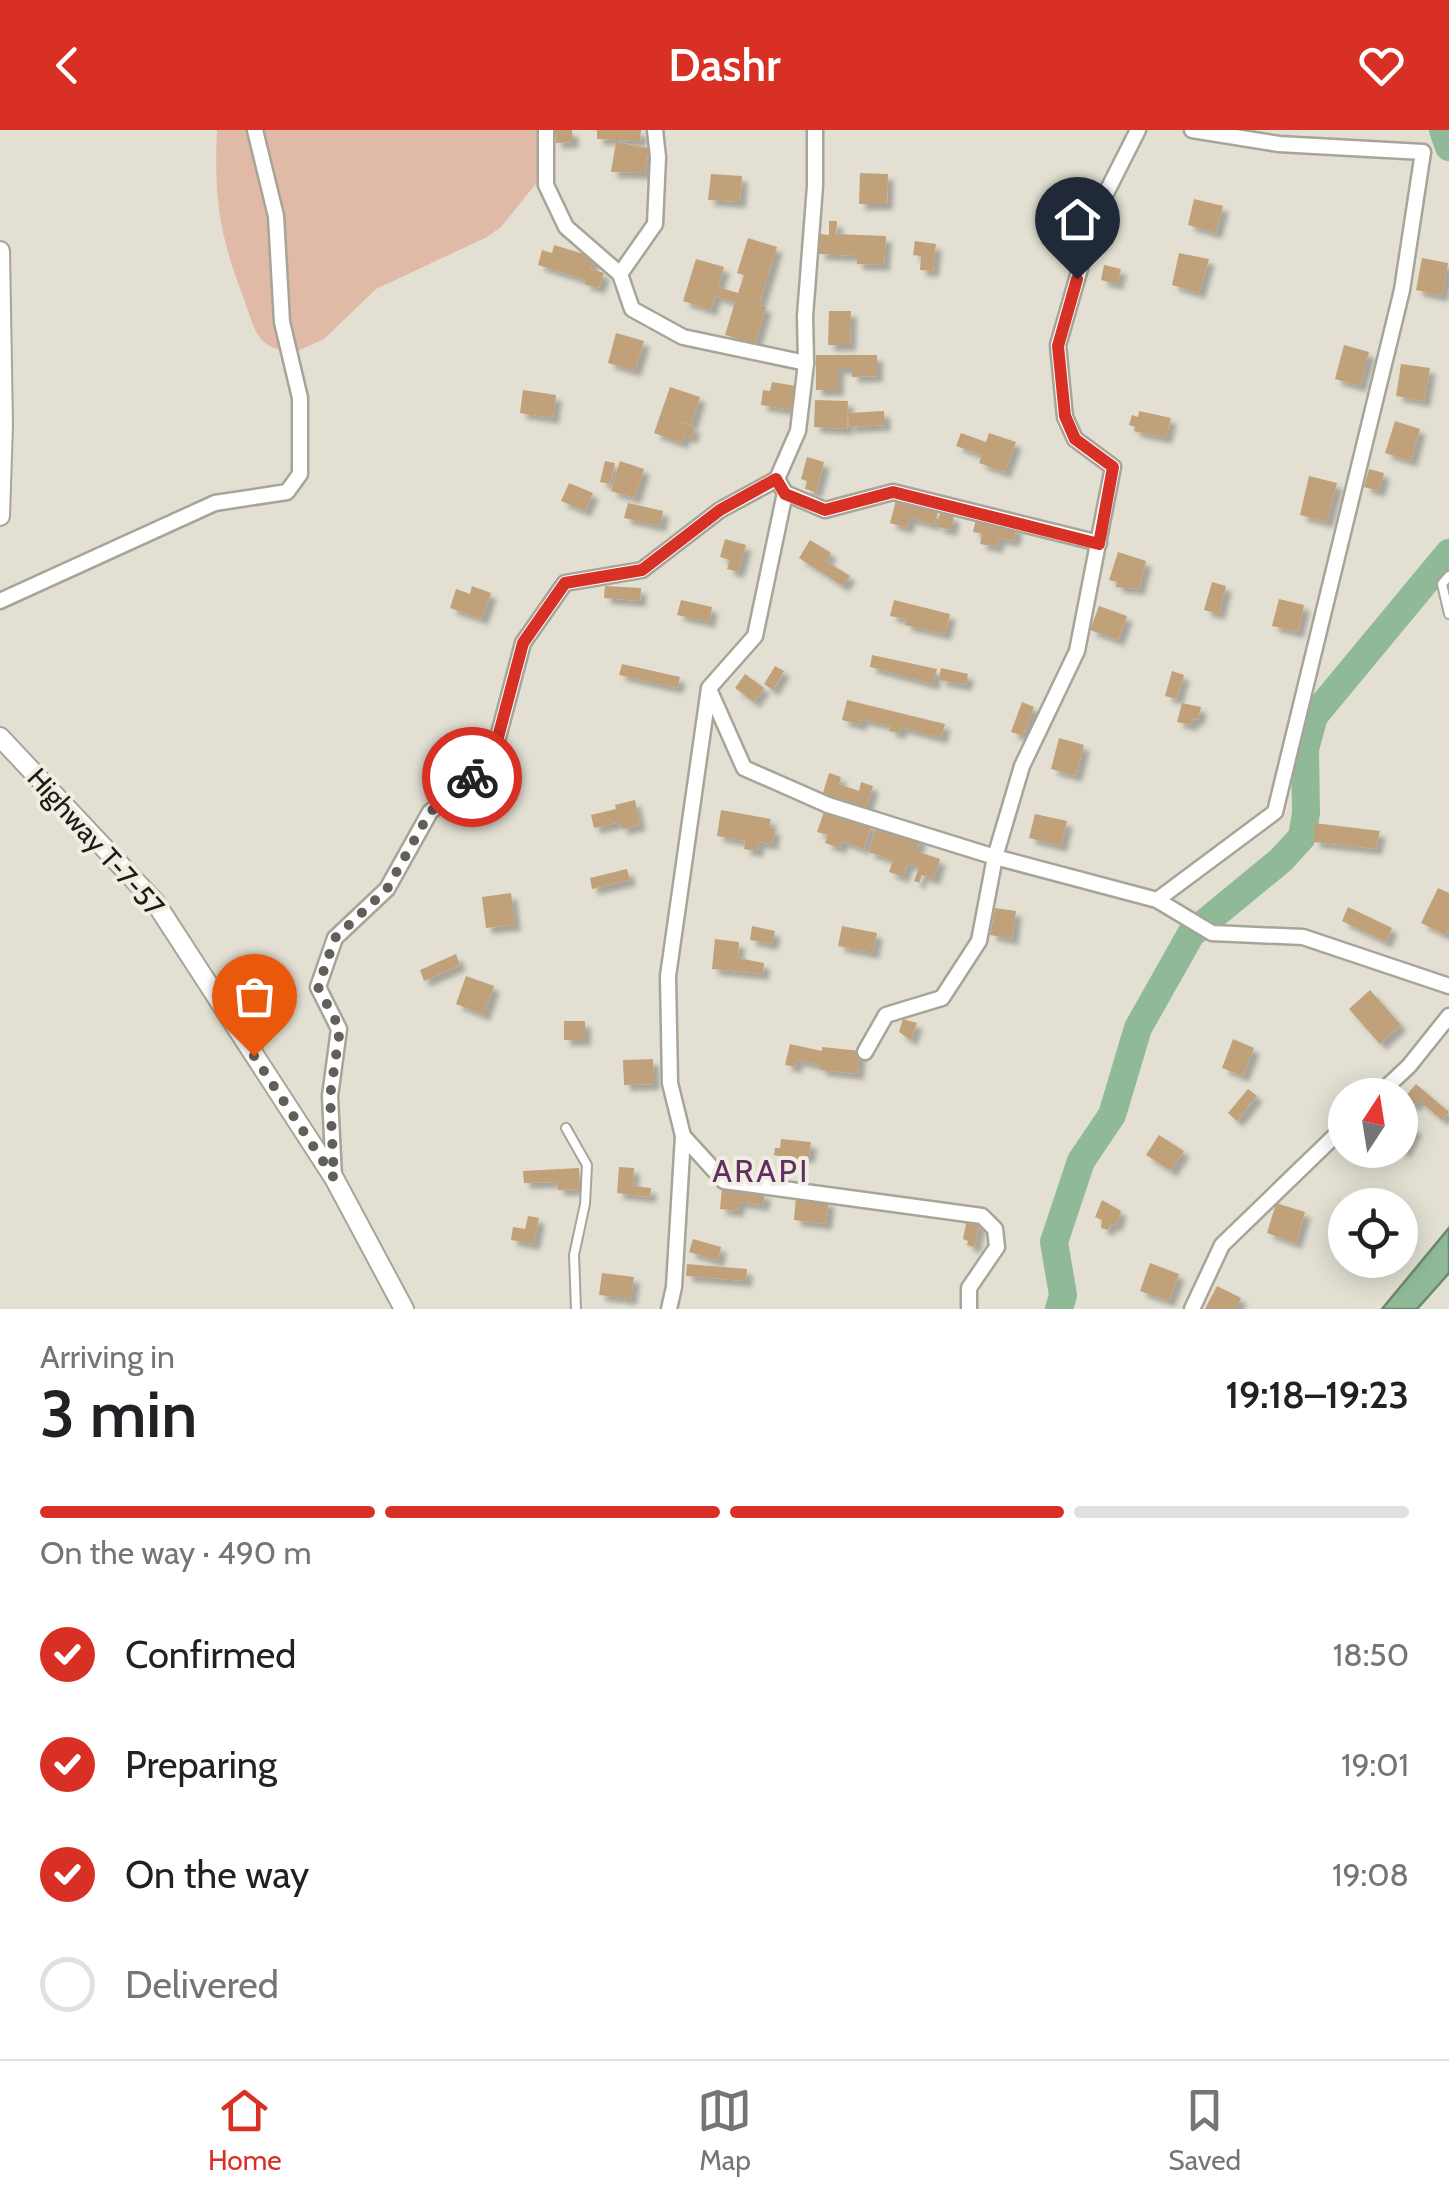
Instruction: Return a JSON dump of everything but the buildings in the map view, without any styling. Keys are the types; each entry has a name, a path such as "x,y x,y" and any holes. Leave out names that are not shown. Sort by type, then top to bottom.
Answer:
{"street":[{"path":"0,601 215,503 288,492 300,474 300,398 282,322 276,216 255,130"},
{"path":"546,130 546,185 566,227 620,274 632,308 683,337 806,363"},
{"path":"620,274 655,224 655,130"},
{"path":"334,1178 330,1096 340,1029 318,987 335,938 387,889 430,812 492,760 523,643 565,583 642,570 720,510 776,479 798,431 806,363 805,316 816,186 815,130"},
{"path":"865,1052 886,1015 942,998 978,941 995,857 1022,766 1076,652 1113,467 1075,439 1065,416 1058,346 1096,213 1138,130"},
{"path":"1157,900 1275,812 1402,290 1423,152 1278,144 1192,130"},
{"path":"0,252 0,516"},
{"path":"776,479 785,494 825,510 893,492 1099,544"},
{"path":"669,1309 674,1288 683,1136 670,1083 668,976 709,688 754,636 785,494"},
{"path":"709,688 744,768 828,805 995,857 1157,900 1212,932 1303,937 1449,986"},
{"name":"Highway T-7-57","path":"0,738 155,902 334,1178 404,1309"},
{"path":"1397,1078 1449,1016"},
{"path":"683,1136 724,1181 982,1216 995,1228 997,1248 970,1288 969,1309"},
{"path":"1192,1309 1222,1245 1328,1142"}],"lane":[{"path":"1449,576 1442,584 1449,614"},
{"path":"566,1128 587,1165 585,1204 574,1255 576,1309"}],"shaded area":[{"path":"217,130 545,130 539,180 501,227 376,289 324,339 291,354 269,346 260,337 236,276 220,216"},
{"path":"1449,1228 1449,1273 1417,1309 1382,1309 1408,1278 1418,1278 1418,1265"}],"waterway":[{"path":"1443,130 1449,147"},
{"path":"1059,1309 1063,1295 1054,1242 1081,1161 1112,1115 1138,1028 1191,934 1281,860 1302,837 1306,813 1305,749 1314,716 1449,553"}],"way so far":[{"path":"254,1056 334,1178 330,1096 340,1029 318,987 335,938 387,889 430,812 472,777"}],"district":[{"name":"ARAPI","path":"761,1171"}],"route":[{"path":"472,777 492,760 523,643 565,583 642,570 720,510 776,479 785,494 825,510 893,492 1099,544 1113,467 1075,439 1065,416 1058,346 1077,279"}]}
